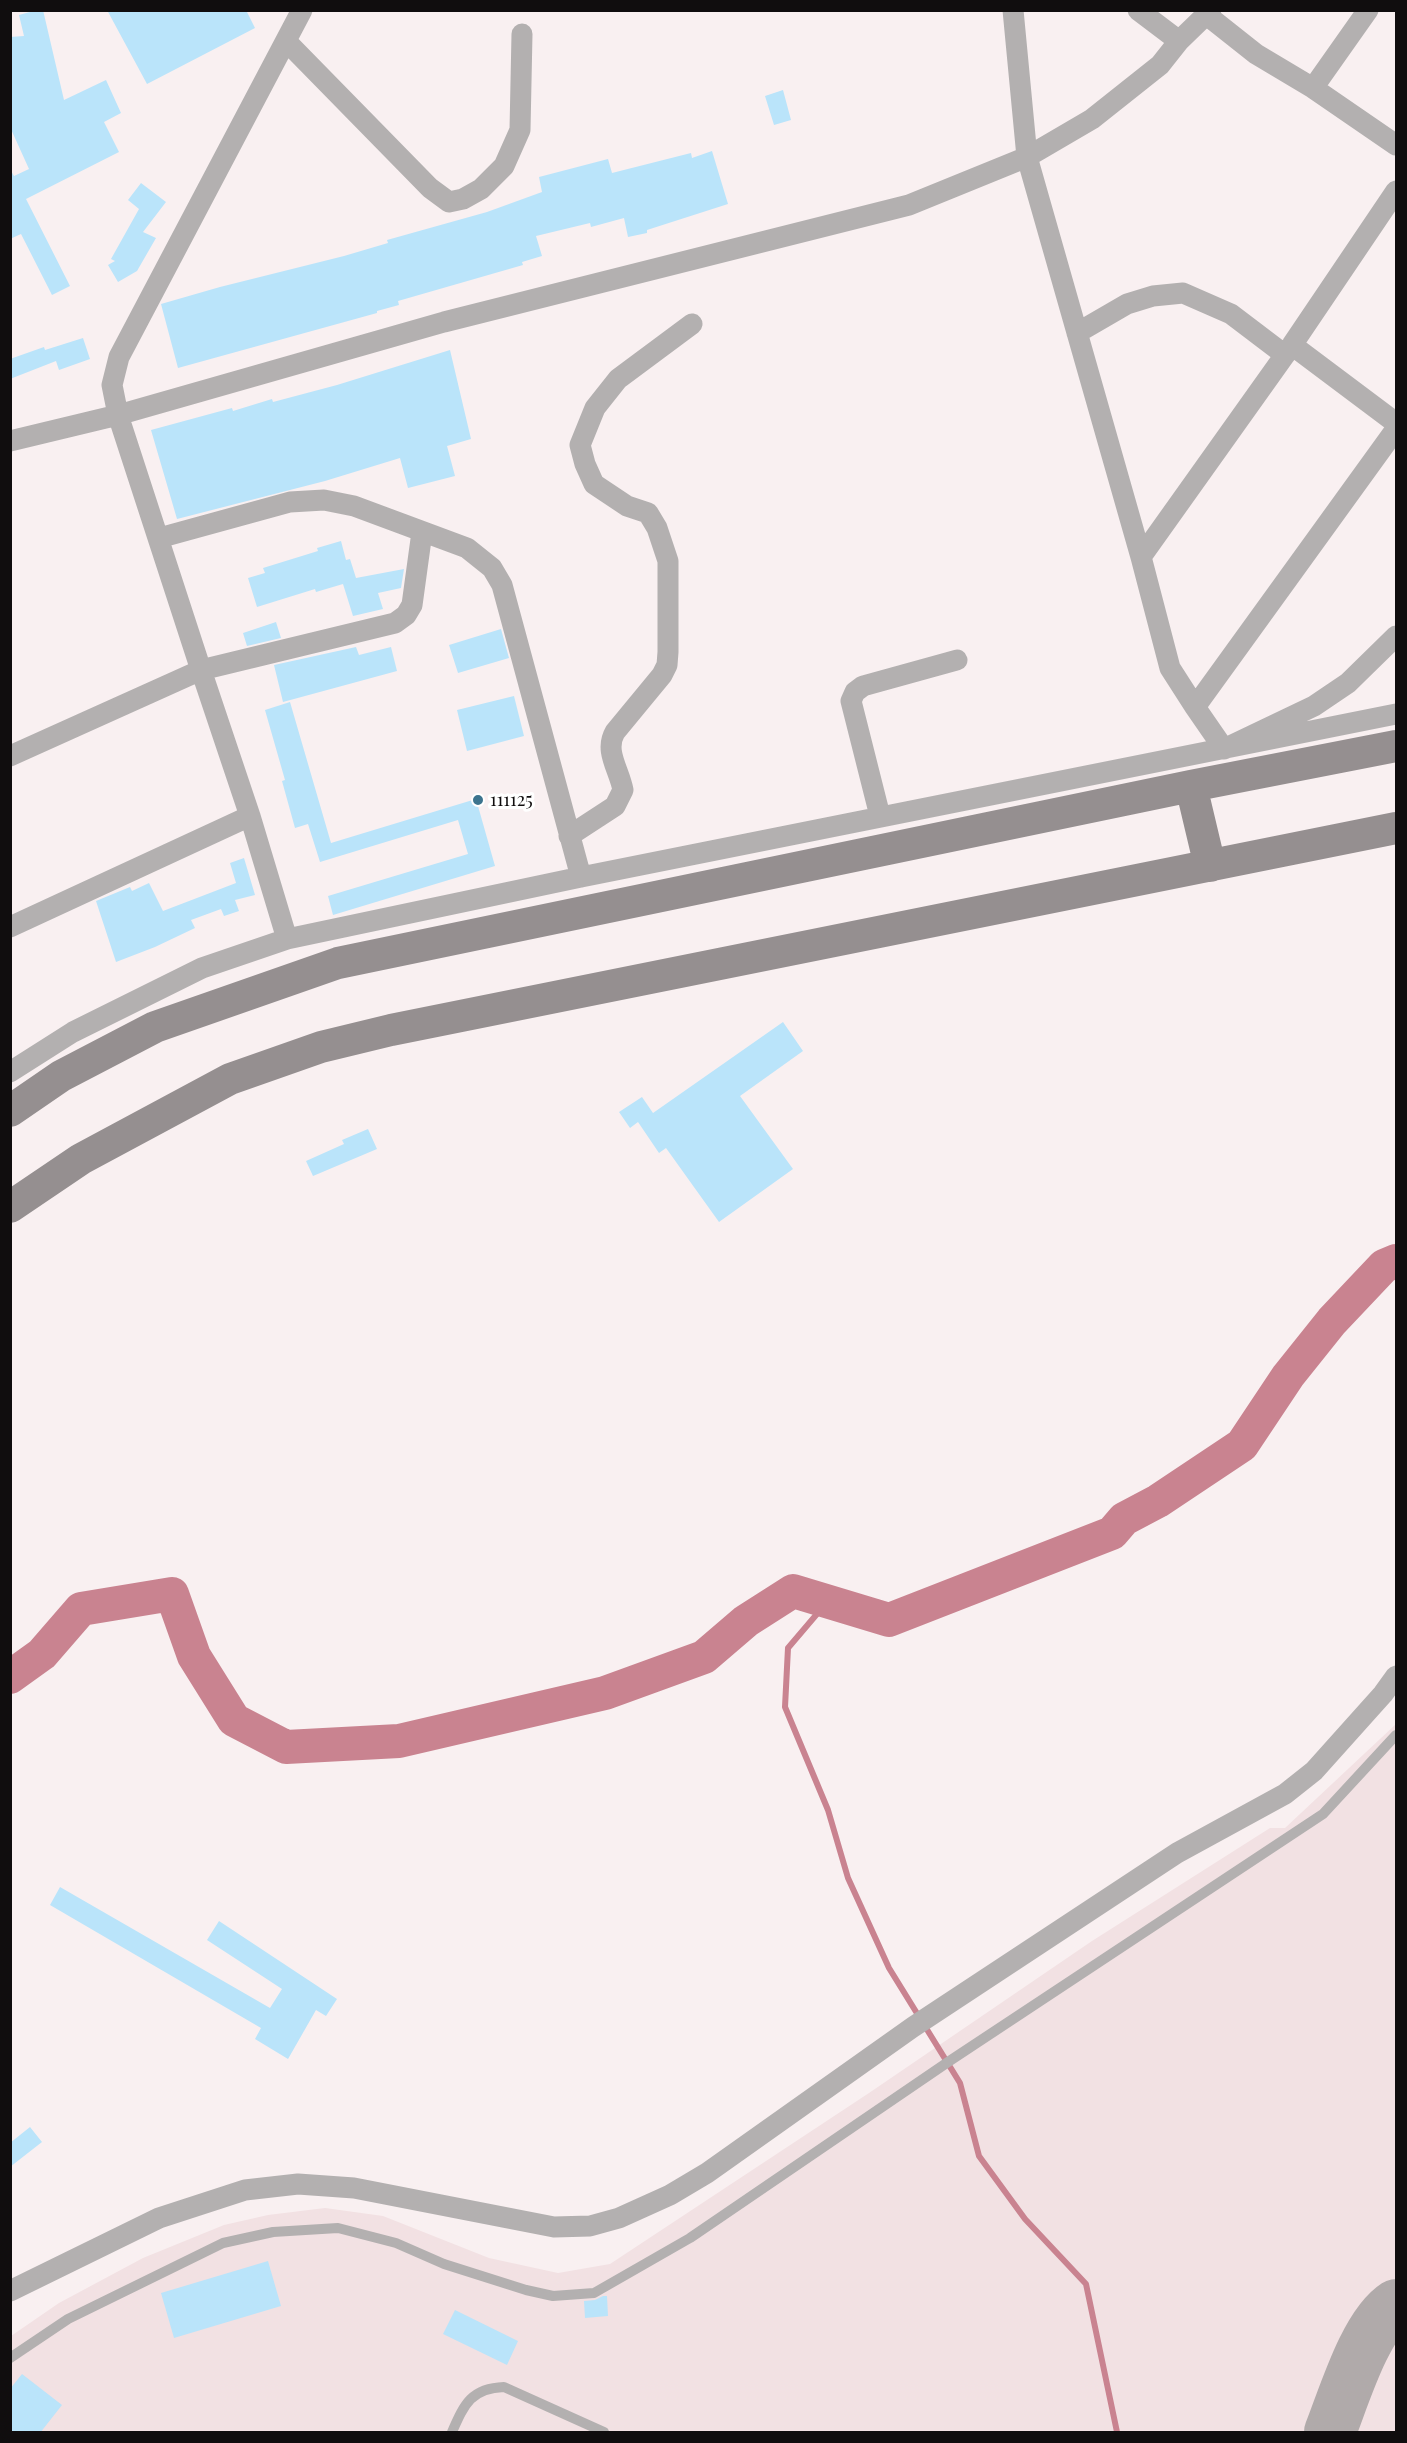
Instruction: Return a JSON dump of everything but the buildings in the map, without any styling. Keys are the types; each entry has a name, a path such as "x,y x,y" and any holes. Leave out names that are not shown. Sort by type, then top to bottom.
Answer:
{"main road":[{"path":"10,1111 61,1076 155,1026 338,963 1191,786 1396,746"},
{"path":"1191,786 1210,866"},
{"path":"10,1207 81,1159 230,1079 321,1047 402,1028 1396,828"}],"street":[{"path":"286,939 250,816 118,415 112,386 119,357 302,10"},
{"path":"1013,10 1027,157 1141,557 1170,669 1224,749"},
{"path":"1138,10 1179,40"},
{"path":"1313,88 1368,10"},
{"path":"10,441 118,415 444,322 909,205 1027,157 1092,118 1160,65 1179,40 1209,13 1256,54 1313,88 1396,145"},
{"path":"286,41 430,188 449,202 463,199 481,189 504,166 520,130 522,34"},
{"path":"1141,557 1288,350 1396,191"},
{"path":"1077,333 1127,304 1153,296 1184,293 1231,314 1288,350 1395,434 1195,707"},
{"path":"569,836 615,806 623,790 609,741 662,675 667,665 668,561 657,528 648,513 627,506 594,484 580,445 595,408 618,379 692,324"},
{"path":"159,538 290,502 324,500 354,506 467,548 492,567 502,585 511,611 581,877"},
{"path":"10,756 201,670 395,623 406,615 412,605 422,532"},
{"path":"1224,749 1314,706 1348,683 1396,636"},
{"path":"880,816 851,701 855,692 862,686 957,660"},
{"path":"10,1072 73,1032 202,968 286,939 880,816 1396,714"},
{"path":"10,927 250,816"},
{"path":"10,2291 159,2218 245,2190 298,2184 354,2188 554,2227 590,2226 629,2214 670,2195 706,2173 913,2027 1177,1853 1285,1794 1314,1771 1383,1694 1396,1676"}],"lane":[{"path":"10,2358 68,2319 223,2243 273,2232 338,2228 396,2243 444,2264 526,2290 553,2296 594,2293 690,2238 951,2060 1323,1814 1396,1735"},
{"path":"452,2433 464,2405 479,2392 492,2387 504,2387 604,2433"}],"shaded area":[{"path":"1396,1724 1396,2432 11,2432 11,2336 59,2303 143,2258 224,2225 268,2215 325,2208 383,2216 489,2258 558,2273 610,2264 869,2093 1092,1941 1270,1828 1285,1828"}],"waterway":[{"path":"10,1677 42,1654 81,1609 172,1594 194,1656 234,1720 286,1747 399,1741 605,1693 704,1657 746,1621 793,1591 889,1620 1112,1533 1124,1519 1158,1501 1242,1445 1288,1376 1332,1321 1384,1266 1396,1261"},
{"path":"828,1601 788,1648 785,1707 828,1810 848,1878 889,1968 960,2083 979,2156 1025,2219 1086,2284 1117,2432"}],"taxiway":[{"path":"1330,2432 1365,2345 1385,2315 1396,2305"}],"place":[{"name":"111125","path":"478,800"}]}
